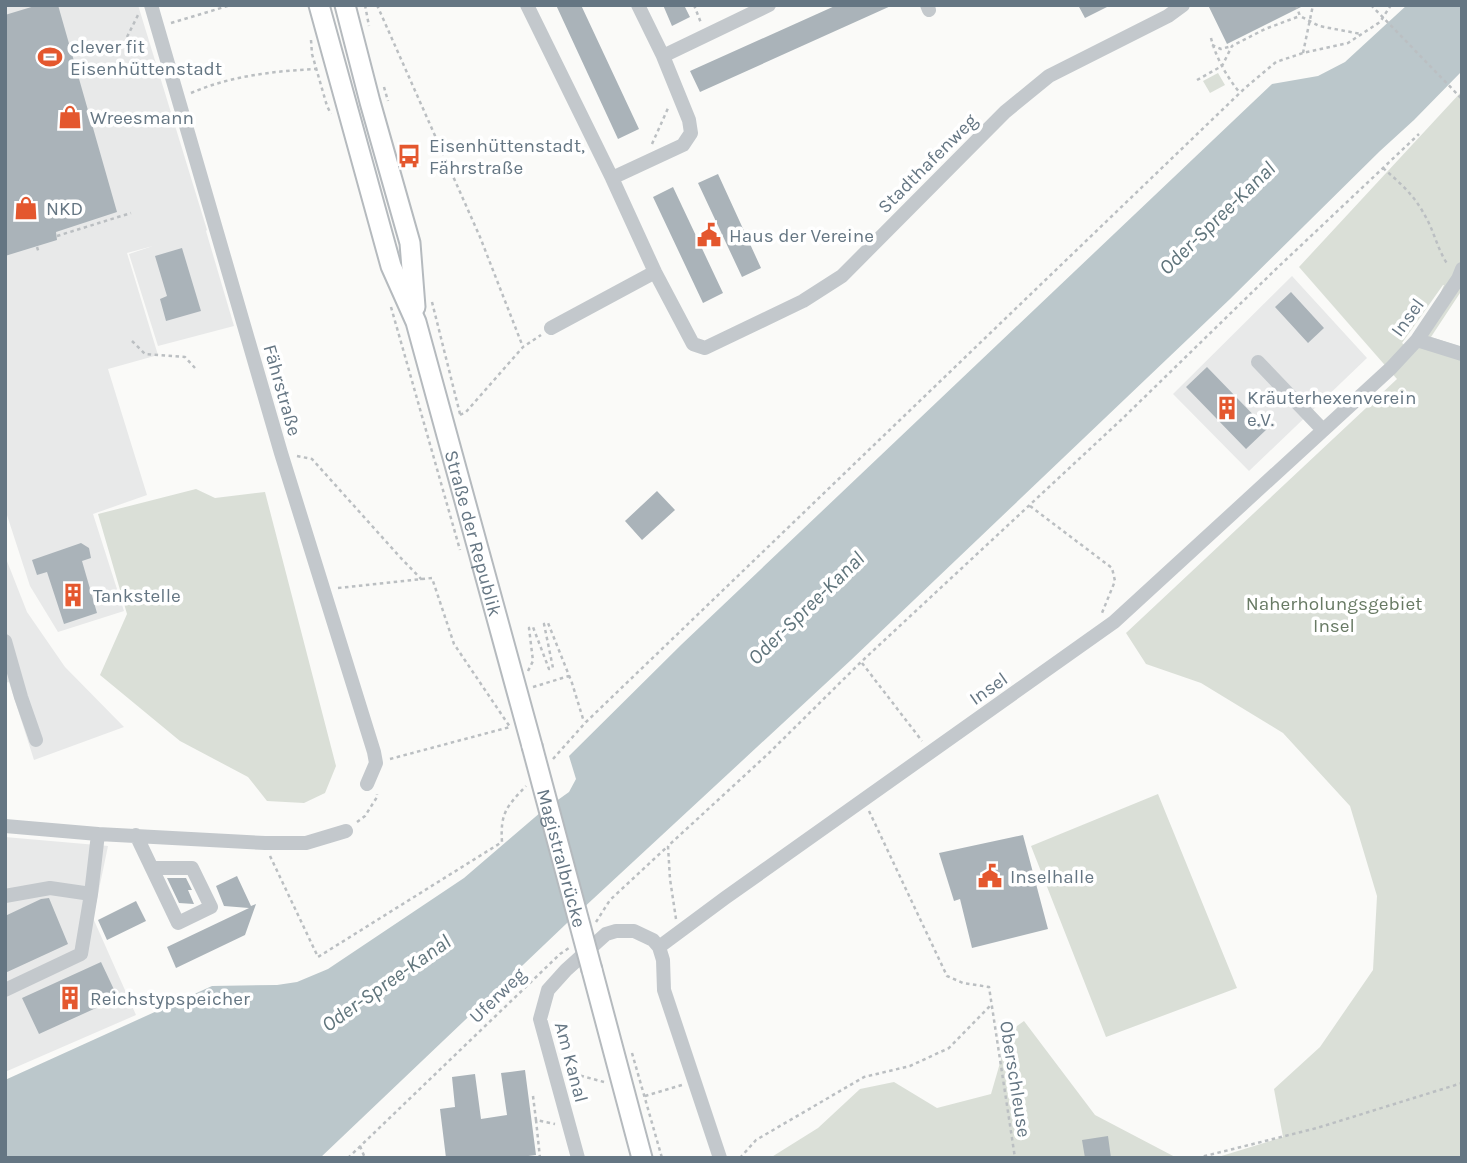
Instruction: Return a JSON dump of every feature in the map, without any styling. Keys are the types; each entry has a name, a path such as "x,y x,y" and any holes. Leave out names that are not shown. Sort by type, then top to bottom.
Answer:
{"main road":[{"name":"Straße der Republik","path":"319,5 391,266 416,323 532,746"},
{"name":"Straße der Republik","path":"345,5 360,28 370,102 410,243 416,323"},
{"name":"Magistralbrücke","path":"532,746 642,1158"}],"street":[{"path":"352,5 360,28"},
{"name":"Stadthafenweg","path":"527,5 655,272 693,344 705,348 803,301 842,276 1005,113 1049,76 1168,16 1183,5"},
{"path":"612,178 683,145 691,133 677,89 639,5"},
{"path":"663,56 760,7"},
{"name":"Fährstraße","path":"145,10 158,27 281,453 376,763"},
{"path":"551,328 655,272"},
{"name":"Insel","path":"659,947 1114,622 1391,368 1417,340 1460,274"},
{"path":"1417,340 1462,354"},
{"path":"1258,362 1323,430"},
{"path":"5,641 36,740"},
{"path":"367,783 376,763"},
{"path":"5,826 265,844 306,843 346,831"},
{"path":"5,990 81,954 98,834"},
{"path":"136,835 178,923 211,907 192,868 152,868"},
{"path":"5,895 50,888 91,894"},
{"name":"Am Kanal","path":"578,1158 540,1018 548,990 606,934 634,931 653,940 659,947"},
{"path":"659,947 663,960 664,990 720,1158"}],"path":[{"path":"158,27 231,5"},
{"path":"360,28 365,5"},
{"path":"377,5 480,237 523,346"},
{"path":"694,5 705,36"},
{"path":"1296,5 1300,16 1310,22 1361,34"},
{"path":"1303,53 1313,5"},
{"path":"1371,5 1462,99"},
{"path":"547,765 584,723 1240,93 1276,62 1348,43 1380,22 1391,5"},
{"path":"127,37 145,10"},
{"path":"1213,45 1221,48 1232,46 1265,29 1300,16"},
{"path":"310,33 316,69 332,115"},
{"path":"1210,38 1230,80 1240,93"},
{"path":"1197,80 1222,65 1232,46"},
{"path":"178,99 204,87 238,78 316,69"},
{"path":"383,82 390,108"},
{"path":"643,163 677,89"},
{"path":"595,924 610,901 861,662 1030,506 1419,134"},
{"path":"1383,168 1407,189 1425,215 1443,257 1460,274"},
{"path":"57,236 131,213"},
{"path":"37,247 39,253"},
{"path":"432,299 460,415 466,412 523,346 551,328"},
{"path":"390,304 461,555"},
{"path":"132,341 145,355 185,357 195,368"},
{"path":"281,453 312,459 422,580"},
{"path":"1030,506 1112,568 1115,581 1088,641"},
{"path":"324,590 432,578 454,644 510,727"},
{"path":"528,671 533,660 529,628 533,626 549,669 553,668 544,624 548,623 584,723"},
{"path":"525,657 533,687 569,676"},
{"path":"861,662 931,752"},
{"path":"506,714 510,727"},
{"path":"346,831 365,816 377,797 376,763 510,727"},
{"path":"265,844 318,957 502,842 503,816 530,782"},
{"path":"740,1158 756,1140 864,1077 910,1066 949,1048 991,1005 989,987 963,983 947,976 864,800"},
{"path":"668,846 678,933"},
{"name":"Uferweg","path":"348,1158 569,947"},
{"name":"Oberschleuse","path":"991,1005 1015,1158"},
{"path":"554,1068 605,1083"},
{"path":"645,1096 695,1082"},
{"path":"1197,1158 1317,1128 1462,1083"},
{"path":"536,1120 540,1158"},
{"path":"360,1146 365,1158"}],"shaded area":[{"path":"5,5 138,5 234,326 158,346 129,254 153,246 127,253 158,355 108,369 147,495 93,514 124,611 58,632 30,586 5,509"},
{"path":"1292,276 1367,358 1249,471 1173,394"},
{"path":"5,556 27,612 65,667 124,727 34,760 9,682 5,683"},
{"path":"5,837 108,846 93,918 136,1015 5,1072"}],"green space":[{"path":"1218,73 1225,85 1210,93 1203,81"},
{"name":"Naherholungsgebiet Insel","path":"1462,91 1462,290 1431,337 1462,347 1462,1158 1215,1158 1283,1137 1274,1089 1320,1047 1373,970 1377,896 1350,806 1283,733 1201,683 1146,664 1126,633 1397,379 1299,267","holes":["1444,285 1414,353 1402,343"]},
{"path":"196,489 215,498 265,492 336,766 325,793 304,803 267,801 248,777 180,741 100,675 127,614 98,514"},
{"path":"1158,794 1237,988 1106,1037 1031,846"},
{"path":"1024,1021 1095,1115 1177,1158 770,1158 818,1128 860,1089 894,1082 937,1108 991,1094 1009,1032"}],"water":[{"name":"Oder-Spree-Kanal","path":"1407,5 1462,5 1462,71 1230,299 851,660 566,924 320,1158 5,1158 5,1080 212,986 277,985 297,982 328,969 464,878 541,812 569,792 576,779 569,756 682,644 1272,84 1318,76 1345,62"}],"building":[{"path":"38,5 58,5 117,212 56,232 57,240 5,256 5,15"},
{"path":"556,5 581,5 639,129 618,139"},
{"path":"663,5 684,5 690,17 672,26"},
{"path":"837,5 893,5 700,92 690,71"},
{"path":"1078,5 1111,5 1085,18"},
{"path":"1208,5 1305,5 1227,44"},
{"path":"718,174 761,268 742,277 698,183"},
{"path":"673,187 723,293 703,303 653,197"},
{"path":"182,248 201,311 166,321 160,299 167,296 155,256"},
{"path":"1291,292 1324,328 1308,343 1275,307"},
{"name":"Kräuterhexenverein e.V.","path":"1207,367 1267,429 1246,449 1186,387"},
{"path":"657,491 675,510 642,540 625,521"},
{"name":"Tankstelle","path":"81,543 89,548 91,558 82,561 97,613 64,624 47,572 37,575 32,560"},
{"name":"Inselhalle","path":"1023,835 1048,929 972,948 960,899 954,901 939,853"},
{"path":"237,876 251,906 256,904 245,935 176,968 167,947 249,908 224,906 216,886"},
{"path":"167,878 186,878 192,890 188,890 194,904 179,903"},
{"path":"49,898 68,944 5,973 5,916 41,899"},
{"path":"136,901 146,921 107,940 98,920"},
{"name":"Reichstypspeicher","path":"101,962 118,998 39,1034 22,998"},
{"path":"525,1070 536,1155 513,1158 446,1158 440,1109 455,1107 452,1077 475,1074 481,1119 507,1115 501,1073"},
{"path":"1108,1136 1111,1158 1085,1158 1082,1140"}],"place":[{"name":"clever fit Eisenhüttenstadt","path":"50,57"},
{"name":"Wreesmann","path":"70,117"},
{"name":"Eisenhüttenstadt, Fährstraße","path":"409,156"},
{"name":"NKD","path":"26,208"},
{"name":"Haus der Vereine","path":"709,235"},
{"name":"Kräuterhexenverein e.V.","path":"1227,408"},
{"name":"Tankstelle","path":"73,595"},
{"name":"Inselhalle","path":"990,876"},
{"name":"Reichstypspeicher","path":"70,998"}]}
